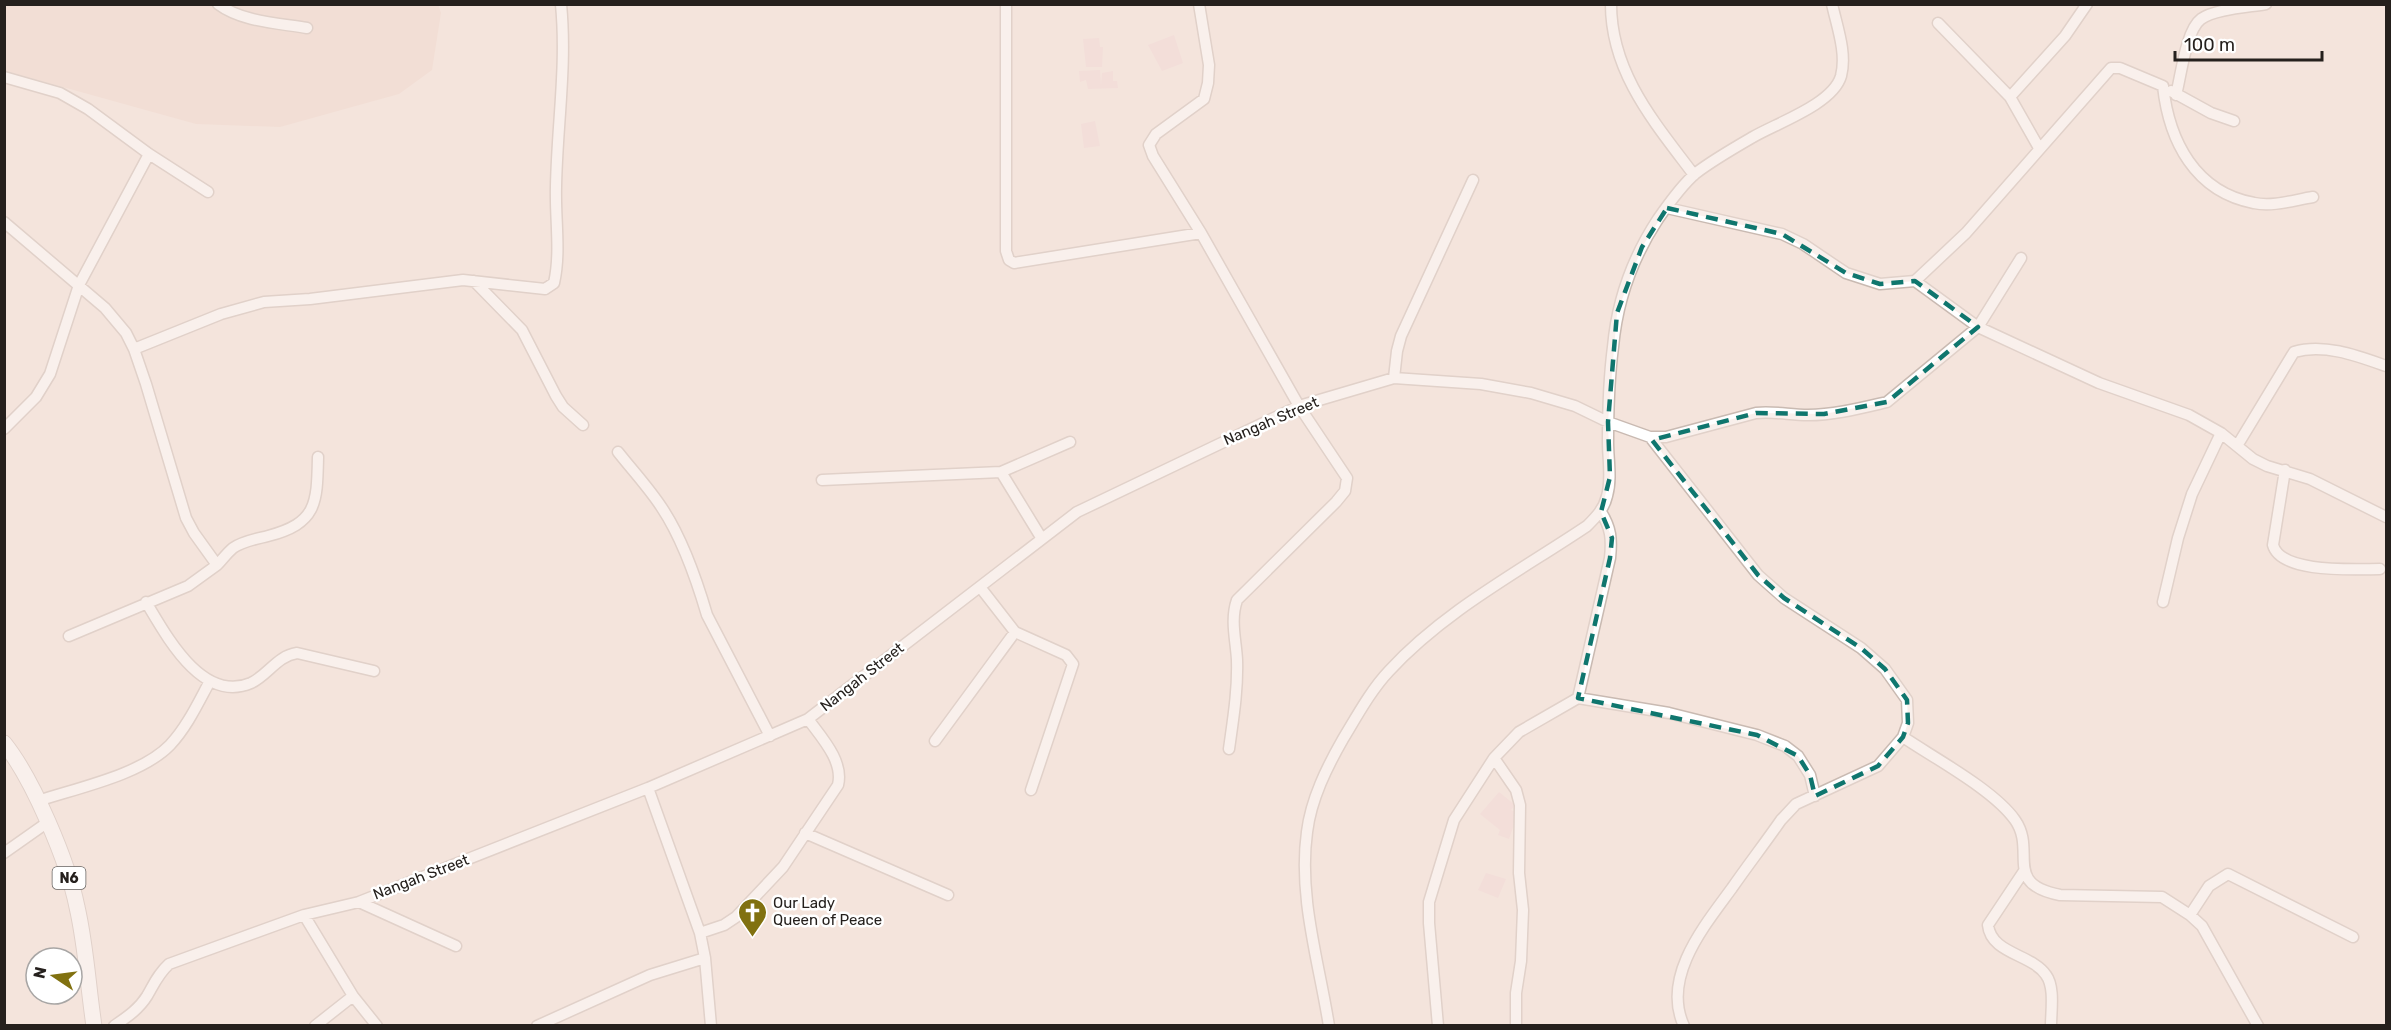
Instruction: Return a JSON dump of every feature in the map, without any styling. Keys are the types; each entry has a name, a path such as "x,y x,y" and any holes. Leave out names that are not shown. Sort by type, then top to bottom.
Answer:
{"highway":[{"name":"N6","path":"4,743 14,755 48,822 77,904 85,947 94,1026"}],"street":[{"path":"218,4 230,12 247,18 307,27"},
{"path":"134,349 221,314 264,303 427,284 474,281 545,289 554,283 557,268 556,186 564,69 561,4"},
{"path":"1006,4 1006,240 1009,260 1014,263 1201,233"},
{"path":"1199,4 1209,65 1204,99 1156,134 1149,145 1153,156 1201,233 1299,406 1347,478 1345,490 1336,502 1237,600 1233,611 1237,660 1236,697 1229,749"},
{"path":"1611,4 1611,29 1616,49 1629,79 1647,111 1694,175"},
{"path":"1329,1026 1307,906 1307,844 1312,807 1330,763 1388,672 1422,639 1459,610 1587,526 1601,512 1608,496 1610,477 1608,422 1612,347 1617,313 1642,247 1667,208 1694,175 1754,136 1822,100 1835,89 1841,76 1843,56 1832,4"},
{"path":"2010,97 2065,36 2087,4"},
{"path":"2176,95 2192,31 2200,19 2211,14 2266,4"},
{"path":"1938,23 2010,97 2039,148"},
{"path":"1667,208 1782,234 1803,244 1846,273 1880,284 1915,280 1966,233 2111,68 2120,68 2163,86 2211,113 2234,122"},
{"path":"4,77 60,93 88,109 149,154 208,192"},
{"path":"2163,86 2169,125 2196,174 2228,196 2255,204 2273,204 2313,197"},
{"path":"4,429 36,397 50,374 79,285 149,154"},
{"path":"1394,378 1401,336 1473,180"},
{"path":"4,222 105,308 126,333 134,349 186,518 217,565"},
{"path":"1650,437 1666,437 1756,413 1770,411 1804,415 1824,414 1887,402 1978,327 2021,258"},
{"path":"1915,280 1978,327 2099,383 2189,415 2221,433 2253,459 2267,466 2310,479 2386,517"},
{"path":"474,281 522,330 560,402 583,425"},
{"path":"2236,446 2294,352 2323,349 2386,366"},
{"name":"Nangah Street","path":"114,1026 131,1015 146,998 159,973 169,964 304,915 359,902 648,788 808,719 1077,512 1299,406 1394,378 1481,384 1530,393 1575,406 1608,422 1650,437"},
{"path":"2163,602 2178,538 2192,494 2221,433"},
{"path":"1650,437 1758,575 1784,598 1861,648 1884,669 1907,700 1908,723 1903,737 1878,766 1796,804 1781,820 1696,938 1683,969 1677,992 1678,1012 1684,1026"},
{"path":"822,480 1001,472 1070,442"},
{"path":"618,452 662,507 702,596 707,615 770,736"},
{"path":"69,636 188,586 217,565 232,549 244,543 290,530 304,521 318,490 318,457"},
{"path":"2285,470 2273,545 2275,553 2284,559 2307,566 2380,569"},
{"path":"1001,472 1042,539"},
{"path":"1578,698 1610,558 1612,538 1609,525 1601,512"},
{"path":"980,587 1016,632 1066,655 1073,664 1032,790"},
{"path":"146,602 165,635 181,655 195,671 210,681 240,686 253,682 278,660 297,652 374,671"},
{"path":"935,741 1016,632"},
{"path":"38,801 126,771 150,760 169,746 210,681"},
{"path":"1438,1026 1429,902 1454,820 1494,758 1519,732 1578,698 1669,713 1757,735 1785,746 1798,756 1810,775 1815,796"},
{"path":"700,933 724,925 736,917 783,867 838,785 840,773 832,754 808,719"},
{"path":"1903,737 1974,784 2016,821 2023,839 2024,871 2033,885 2046,892 2060,895 2163,897 2190,915 2202,926 2258,1026"},
{"path":"1494,758 1516,790 1520,805 1519,873 1523,910 1515,1026"},
{"path":"648,788 700,933 705,958 711,1026"},
{"path":"4,853 48,822"},
{"path":"805,833 948,895"},
{"path":"2024,871 1988,925 1989,934 1996,942 2046,974 2050,984 2051,1026"},
{"path":"2190,915 2209,886 2228,874 2353,937"},
{"path":"359,902 456,946"},
{"path":"304,915 352,996 377,1026"},
{"path":"537,1026 650,975 705,958"},
{"path":"315,1026 352,996"}],"highlighted area":[{"path":"1667,208 1782,234 1846,273 1880,284 1915,281 1978,327 1887,402 1824,414 1756,413 1652,440 1758,575 1784,598 1861,648 1885,669 1907,700 1908,723 1903,737 1878,766 1815,796 1810,775 1798,756 1757,735 1578,698 1610,558 1612,538 1601,512 1610,477 1608,422 1617,313 1642,247"}],"shaded area":[{"path":"438,4 441,13 432,70 399,94 280,127 196,124 5,71 4,5"},
{"path":"1174,35 1183,63 1162,71 1148,45"},
{"path":"1099,38 1100,47 1103,47 1102,67 1086,67 1083,39"},
{"path":"1100,70 1101,85 1102,73 1113,71 1113,81 1117,81 1118,88 1088,89 1086,80 1080,82 1079,71"},
{"path":"1095,121 1100,146 1084,148 1081,124"},
{"path":"1499,792 1515,805 1511,810 1518,813 1509,839 1498,835 1500,830 1480,814"},
{"path":"1486,873 1506,879 1498,898 1478,890"}],"place":[{"name":"Our Lady Queen of Peace","path":"752,938"}]}
